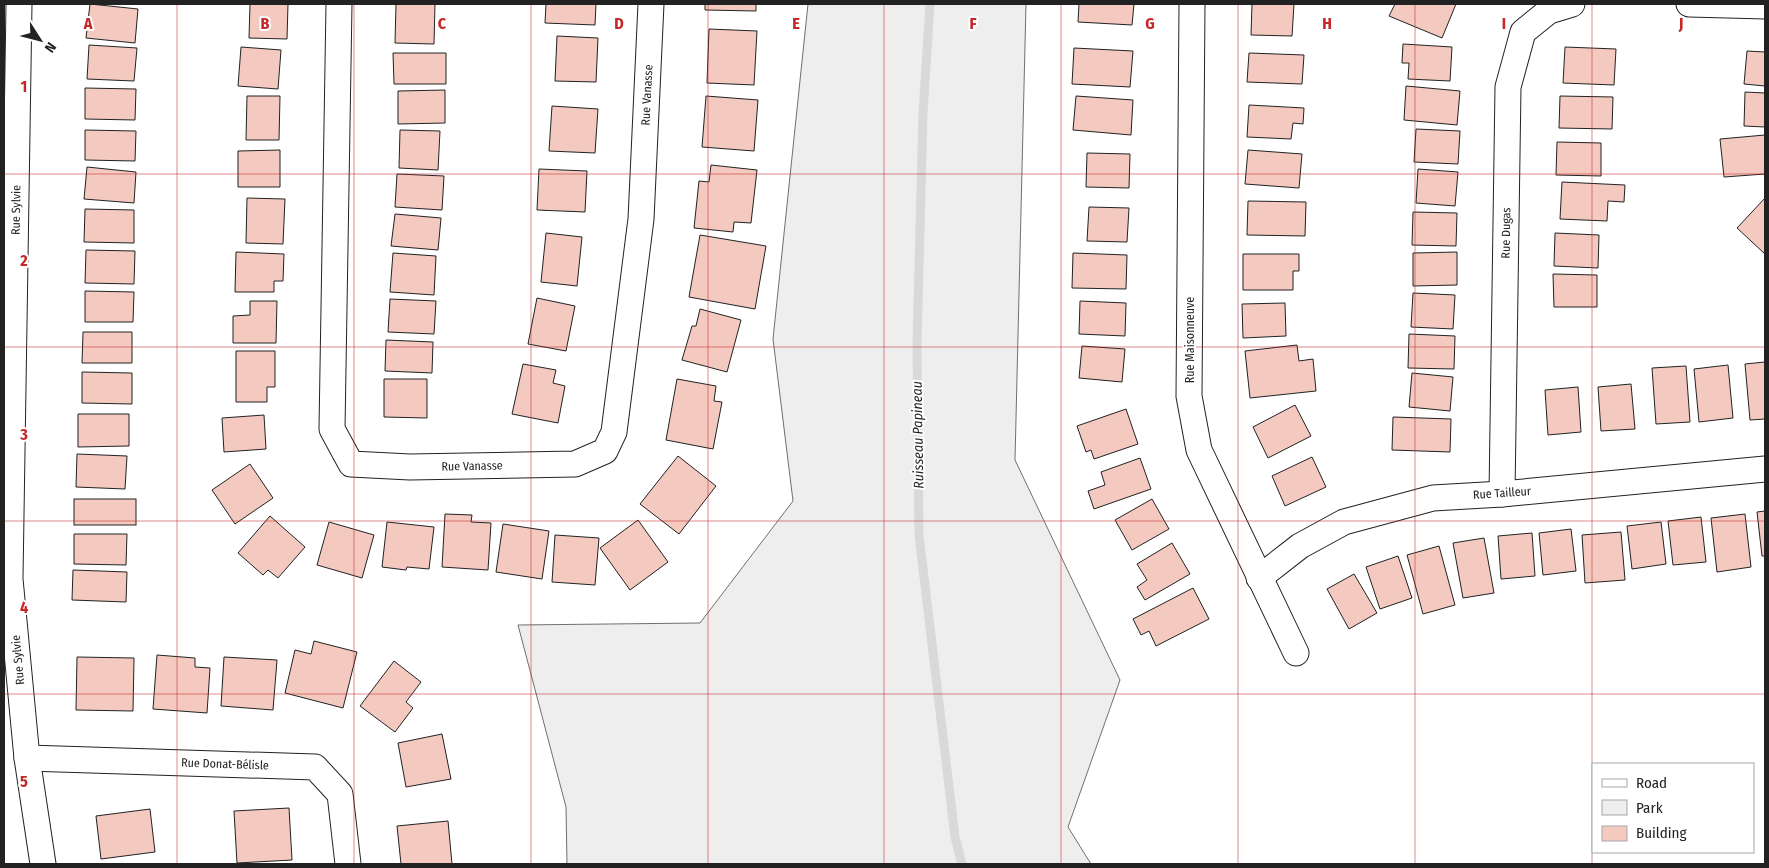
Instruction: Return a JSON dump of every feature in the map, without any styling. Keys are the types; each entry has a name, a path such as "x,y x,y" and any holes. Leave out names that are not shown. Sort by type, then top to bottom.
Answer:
{"street":[{"name":"Rue Sylvie","path":"18,4 10,580 27,758 42,864"},
{"name":"Rue Vanasse","path":"339,4 332,429 351,464 410,467 575,464 604,451 614,432 641,219 651,4"},
{"name":"Rue Maisonneuve","path":"1192,4 1189,396 1199,450 1296,653"},
{"name":"Rue Dugas","path":"1502,494 1508,87 1524,32 1549,11 1572,4"},
{"path":"1689,4 1765,6"},
{"name":"Rue Tailleur","path":"1259,578 1300,546 1344,522 1433,498 1502,494 1765,468"},
{"name":"Rue Donat-Bélisle","path":"27,758 316,767 340,794 348,864"}],"green space":[{"path":"808,4 1026,4 1015,460 1120,680 1068,827 1091,864 567,864 566,807 518,625 700,623 793,501 773,339"}],"building":[{"path":"90,4 138,9 135,43 86,38"},
{"path":"250,4 288,4 287,39 249,38"},
{"path":"396,4 435,4 434,44 395,43"},
{"path":"546,4 596,4 595,25 545,23"},
{"path":"705,4 756,4 756,11 705,10"},
{"path":"1079,4 1134,4 1132,25 1078,22"},
{"path":"1252,4 1294,4 1292,36 1251,35"},
{"path":"1395,4 1456,4 1442,38 1389,16"},
{"path":"709,29 757,31 754,85 707,83"},
{"path":"557,36 598,38 596,82 555,81"},
{"path":"1403,44 1452,47 1450,81 1408,79 1409,63 1402,63"},
{"path":"89,45 137,48 134,81 87,79"},
{"path":"241,47 281,50 278,89 238,86"},
{"path":"1565,47 1616,49 1614,85 1563,83"},
{"path":"1074,48 1133,51 1130,87 1072,84"},
{"path":"1747,51 1765,52 1765,86 1744,84"},
{"path":"393,53 446,53 446,84 394,84"},
{"path":"1249,53 1304,55 1302,84 1247,82"},
{"path":"1406,86 1460,91 1457,125 1404,120"},
{"path":"85,88 136,89 135,120 85,119"},
{"path":"445,90 445,123 398,124 398,91"},
{"path":"1745,92 1765,93 1765,127 1744,126"},
{"path":"247,96 280,96 279,140 246,140"},
{"path":"706,96 758,100 754,151 702,147"},
{"path":"1076,96 1133,100 1131,135 1073,130"},
{"path":"1560,96 1613,97 1612,129 1559,128"},
{"path":"1249,105 1304,108 1303,124 1293,123 1291,139 1247,137"},
{"path":"552,106 598,109 595,153 549,151"},
{"path":"1416,129 1460,131 1458,164 1414,162"},
{"path":"85,130 136,131 135,161 85,160"},
{"path":"400,130 440,131 438,170 399,168"},
{"path":"1765,135 1765,174 1724,177 1720,139"},
{"path":"1557,142 1601,143 1601,176 1556,175"},
{"path":"280,150 280,187 238,187 238,151"},
{"path":"1248,150 1302,154 1299,188 1245,184"},
{"path":"1087,153 1130,154 1129,188 1086,187"},
{"path":"711,165 757,170 751,223 734,222 733,232 694,228 699,181 709,182"},
{"path":"87,167 136,172 134,203 84,199"},
{"path":"539,169 587,171 585,212 537,210"},
{"path":"1418,169 1458,172 1455,206 1416,203"},
{"path":"397,174 444,176 442,210 395,207"},
{"path":"1562,182 1625,185 1624,202 1608,201 1607,221 1560,219"},
{"path":"247,198 285,199 283,244 246,243"},
{"path":"1765,198 1765,254 1737,228"},
{"path":"1248,201 1306,202 1305,236 1247,235"},
{"path":"1089,207 1129,208 1127,242 1087,241"},
{"path":"85,209 134,210 134,243 84,242"},
{"path":"1413,212 1457,213 1456,246 1412,245"},
{"path":"395,214 441,218 438,250 391,246"},
{"path":"546,233 582,237 577,286 541,282"},
{"path":"1555,233 1599,235 1598,268 1554,266"},
{"path":"700,235 766,246 755,309 689,297"},
{"path":"86,250 135,251 134,284 85,283"},
{"path":"236,252 284,254 283,281 274,281 274,292 235,292"},
{"path":"1457,252 1457,285 1413,286 1413,253"},
{"path":"393,253 436,256 434,295 390,292"},
{"path":"1073,253 1127,255 1126,289 1072,288"},
{"path":"1243,254 1299,254 1299,271 1293,271 1293,290 1243,290"},
{"path":"1553,274 1597,275 1597,307 1554,307"},
{"path":"85,291 134,292 133,322 85,322"},
{"path":"1413,293 1455,295 1453,329 1411,327"},
{"path":"537,298 575,306 566,351 528,344"},
{"path":"390,299 436,301 434,334 388,332"},
{"path":"250,301 277,301 276,343 233,343 233,316 250,315"},
{"path":"1080,301 1126,303 1125,336 1079,334"},
{"path":"1285,303 1286,336 1243,338 1242,304"},
{"path":"700,309 741,320 727,372 682,360 692,326 696,326"},
{"path":"83,332 132,332 132,363 82,363"},
{"path":"1409,334 1455,336 1454,369 1408,368"},
{"path":"386,340 433,342 432,373 385,371"},
{"path":"1297,345 1299,361 1313,359 1316,391 1250,398 1245,351"},
{"path":"1082,346 1125,349 1122,382 1079,378"},
{"path":"236,351 275,351 275,387 267,387 267,402 236,402"},
{"path":"1765,362 1765,419 1750,420 1745,364"},
{"path":"523,364 556,370 553,383 565,386 558,423 512,414"},
{"path":"1728,365 1733,418 1699,422 1694,369"},
{"path":"1686,366 1690,422 1656,424 1652,368"},
{"path":"82,372 132,373 132,404 82,403"},
{"path":"1412,373 1453,377 1450,411 1409,407"},
{"path":"384,379 427,379 427,418 384,417"},
{"path":"677,379 716,386 714,401 722,402 713,449 666,440"},
{"path":"1631,384 1635,429 1601,431 1598,387"},
{"path":"1578,387 1581,432 1548,435 1545,390"},
{"path":"1295,405 1311,436 1268,458 1253,427"},
{"path":"1126,409 1138,444 1094,459 1091,450 1086,452 1077,426"},
{"path":"78,414 129,414 129,446 78,447"},
{"path":"264,415 266,449 224,452 222,418"},
{"path":"1393,417 1451,419 1450,452 1392,450"},
{"path":"77,454 127,456 125,489 76,487"},
{"path":"678,456 716,486 679,534 640,504"},
{"path":"1312,457 1326,487 1285,506 1272,476"},
{"path":"1140,458 1151,489 1094,509 1088,491 1105,485 1101,472"},
{"path":"250,464 273,498 235,524 212,490"},
{"path":"74,499 136,499 136,525 74,525"},
{"path":"1152,499 1169,529 1132,550 1115,520"},
{"path":"1765,511 1765,556 1762,556 1757,512"},
{"path":"445,514 472,515 471,522 491,523 488,570 442,567"},
{"path":"1745,514 1751,567 1717,572 1711,518"},
{"path":"270,516 305,547 278,578 268,570 263,575 238,553"},
{"path":"1701,517 1706,562 1673,565 1668,521"},
{"path":"638,520 668,562 630,590 600,548"},
{"path":"329,522 374,535 362,578 317,565"},
{"path":"387,522 434,527 429,569 407,567 406,570 382,567"},
{"path":"1661,522 1666,564 1632,569 1627,526"},
{"path":"503,524 549,531 542,579 496,572"},
{"path":"1571,529 1576,571 1543,575 1539,533"},
{"path":"1621,532 1625,580 1585,583 1582,535"},
{"path":"1532,533 1535,576 1501,579 1498,536"},
{"path":"74,534 127,534 126,565 74,564"},
{"path":"555,535 599,538 595,585 552,582"},
{"path":"1484,538 1494,593 1463,598 1453,543"},
{"path":"1172,543 1190,574 1145,600 1137,587 1147,580 1137,564"},
{"path":"1439,546 1455,605 1423,614 1407,555"},
{"path":"1398,556 1412,598 1380,609 1366,567"},
{"path":"73,570 127,572 126,602 72,600"},
{"path":"1354,574 1377,613 1349,629 1327,589"},
{"path":"1193,588 1209,619 1156,646 1149,631 1141,635 1133,619"},
{"path":"314,641 357,652 343,708 285,693 295,650 311,654"},
{"path":"157,655 195,658 195,667 210,668 207,713 153,709"},
{"path":"77,657 134,658 133,711 76,710"},
{"path":"224,657 277,660 273,710 221,706"},
{"path":"394,661 421,682 406,702 413,708 395,732 360,706"},
{"path":"442,734 451,779 406,787 398,743"},
{"path":"289,808 292,860 237,863 234,811"},
{"path":"150,809 155,852 101,859 96,816"},
{"path":"448,821 452,864 401,864 397,826"}],"waterway":[{"name":"Ruisseau Papineau","path":"930,4 923,112 917,344 919,535 955,837 962,864"}]}
